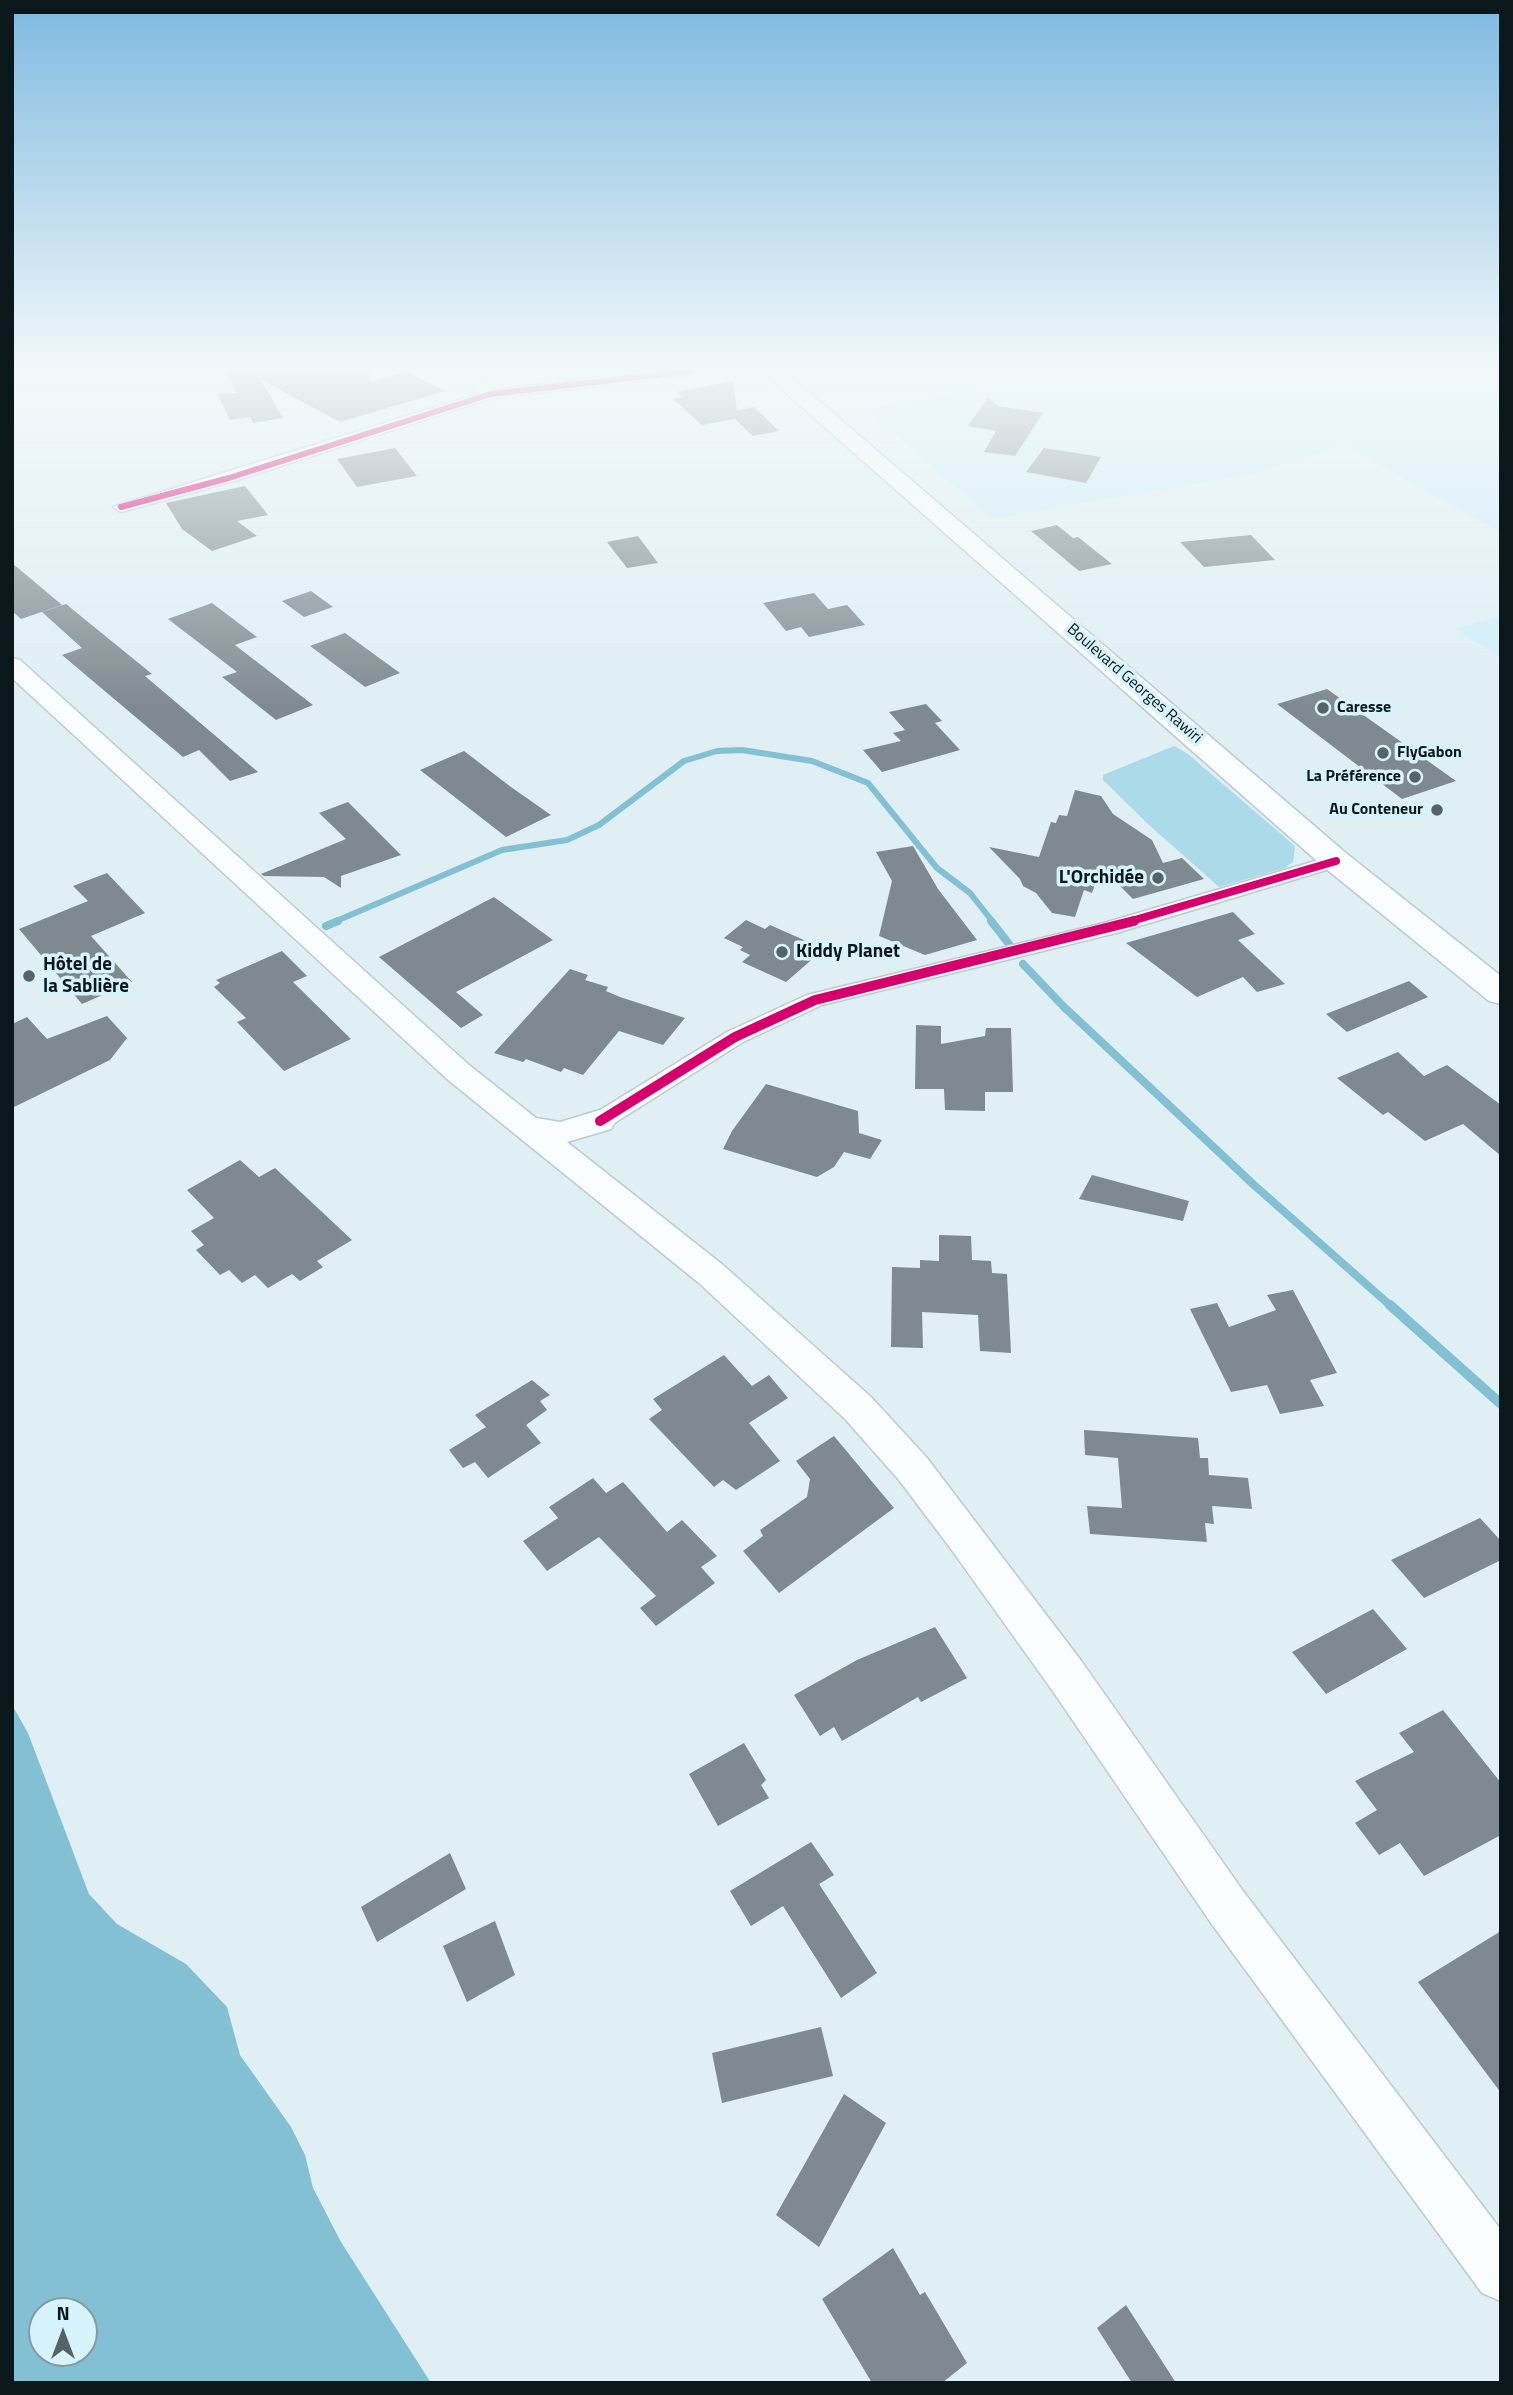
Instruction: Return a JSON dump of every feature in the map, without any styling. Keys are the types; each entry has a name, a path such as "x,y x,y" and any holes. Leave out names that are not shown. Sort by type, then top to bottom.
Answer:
{"main road":[{"name":"Boulevard Georges Rawiri","path":"900,483 1336,860 1501,993"},
{"name":"Boulevard Georges Rawiri","path":"928,483 1359,852 1501,965"},
{"path":"12,665 448,1063 526,1128 669,1239 798,1351 858,1408 913,1469 1060,1665 1227,1907 1501,2274"},
{"path":"526,1128 559,1133 600,1121"},
{"path":"580,1170 579,1146 600,1121"}],"street":[{"path":"121,507 211,483"},
{"path":"600,1121 735,1037 815,1000 1109,928 1336,860"}],"shaded area":[{"path":"950,483 1201,483 992,519"},
{"path":"1412,483 1501,483 1501,533"},
{"path":"1501,616 1501,658 1456,629"},
{"path":"1174,746 1188,754 1295,846 1293,862 1285,868 1219,887 1103,780 1103,775"},
{"path":"12,1705 28,1733 89,1894 117,1924 186,1964 227,2007 240,2055 291,2127 305,2155 313,2188 341,2242 431,2383 12,2383"}],"building":[{"path":"354,483 380,483 357,487"},
{"path":"245,486 268,515 237,521 257,536 212,551 182,529 166,503"},
{"path":"1057,525 1073,538 1078,537 1112,564 1079,571 1031,531"},
{"path":"1251,535 1275,560 1204,567 1180,542"},
{"path":"638,536 658,563 627,568 607,542"},
{"path":"12,563 62,605 21,619 12,611"},
{"path":"311,591 333,607 304,617 282,601"},
{"path":"814,593 828,609 847,605 865,625 809,637 801,627 786,631 763,603"},
{"path":"212,603 257,637 235,645 313,705 276,720 222,677 237,672 168,619"},
{"path":"66,604 152,674 145,676 258,772 230,781 199,750 183,757 62,655 82,648 42,612"},
{"path":"345,633 400,673 365,687 310,646"},
{"path":"1327,689 1456,781 1402,799 1277,704"},
{"path":"926,704 942,721 935,723 960,750 882,772 863,750 901,741 893,733 905,730 889,712"},
{"path":"464,751 551,815 506,837 420,770"},
{"path":"1075,790 1101,796 1113,814 1152,840 1163,863 1182,858 1204,879 1133,899 1101,867 1092,893 1084,890 1075,917 1052,913 1036,893 1023,886 1020,879 989,847 1039,857 1051,822 1056,823 1059,815 1067,816"},
{"path":"348,802 401,855 341,876 341,888 324,877 261,874 346,839 319,813"},
{"path":"913,846 938,889 977,940 925,955 879,936 892,881 876,852"},
{"path":"107,873 145,913 91,936 132,982 82,1004 19,929 88,901 73,886"},
{"path":"494,897 553,940 456,992 483,1015 461,1028 379,957"},
{"path":"1233,912 1255,934 1238,940 1285,984 1257,992 1243,977 1197,997 1126,943"},
{"name":"Kiddy Planet","path":"746,920 765,929 770,925 824,949 786,982 742,962 750,955 740,950 743,947 724,938"},
{"path":"282,951 307,976 293,982 351,1039 284,1071 237,1022 246,1018 214,987 220,983 216,980"},
{"path":"570,969 588,975 585,980 608,987 606,991 620,997 685,1018 663,1045 619,1031 583,1075 564,1068 561,1072 526,1059 523,1062 494,1053"},
{"path":"1409,981 1428,997 1347,1032 1326,1014"},
{"path":"107,1016 127,1038 110,1060 12,1108 12,1024 27,1017 47,1039"},
{"path":"916,1025 941,1026 941,1044 985,1036 986,1028 1011,1028 1013,1092 985,1092 985,1111 945,1110 944,1089 915,1089"},
{"path":"1398,1052 1424,1076 1447,1065 1501,1105 1501,1156 1463,1124 1425,1141 1388,1112 1383,1115 1337,1078"},
{"path":"766,1084 858,1111 859,1133 882,1140 870,1159 844,1152 834,1167 817,1177 723,1149 732,1131"},
{"path":"240,1160 259,1177 275,1168 352,1240 317,1261 323,1267 300,1281 292,1274 268,1288 255,1275 242,1283 229,1270 220,1275 196,1250 204,1245 191,1231 214,1218 187,1190"},
{"path":"1092,1175 1189,1201 1183,1221 1079,1199"},
{"path":"939,1235 971,1236 972,1260 991,1261 992,1273 1007,1274 1011,1353 980,1351 978,1315 922,1312 923,1348 891,1347 892,1267 920,1268 920,1260 939,1261"},
{"path":"1293,1290 1337,1373 1310,1380 1324,1406 1280,1414 1267,1385 1231,1392 1190,1309 1217,1303 1229,1327 1276,1310 1267,1295"},
{"path":"724,1355 752,1386 769,1375 788,1398 749,1423 780,1461 736,1490 723,1480 714,1487 649,1419 662,1410 653,1399"},
{"path":"532,1380 550,1395 540,1401 547,1410 526,1425 541,1443 488,1478 475,1462 463,1468 449,1450 486,1427 475,1415"},
{"path":"1084,1430 1198,1438 1200,1458 1208,1458 1209,1475 1248,1478 1252,1509 1212,1506 1214,1524 1205,1523 1207,1542 1090,1534 1087,1506 1122,1508 1118,1458 1085,1455"},
{"path":"834,1436 894,1508 779,1593 743,1551 763,1536 760,1530 807,1497 810,1479 796,1461"},
{"path":"593,1478 606,1493 623,1482 667,1532 682,1520 717,1556 701,1567 715,1583 656,1626 640,1608 656,1596 599,1537 547,1571 523,1541 558,1518 549,1507"},
{"path":"1480,1518 1501,1541 1501,1560 1424,1598 1391,1560"},
{"path":"1373,1609 1407,1649 1326,1694 1292,1652"},
{"path":"935,1627 967,1678 921,1702 918,1697 842,1741 834,1727 820,1736 794,1695 857,1660"},
{"path":"1443,1710 1501,1783 1501,1835 1424,1876 1400,1843 1379,1855 1355,1823 1377,1810 1355,1781 1414,1752 1399,1733"},
{"path":"744,1743 766,1780 761,1785 769,1798 718,1826 689,1774"},
{"path":"811,1842 834,1875 819,1884 877,1973 841,1998 783,1906 751,1926 730,1891"},
{"path":"450,1853 466,1889 377,1942 361,1907"},
{"path":"495,1921 515,1975 467,2002 443,1946"},
{"path":"1501,1931 1501,2093 1418,1982"},
{"path":"821,2027 833,2076 722,2103 712,2053"},
{"path":"844,2094 886,2123 819,2247 776,2215"},
{"path":"893,2248 920,2295 925,2292 967,2363 942,2383 872,2383 822,2299"},
{"path":"1126,2305 1176,2383 1132,2383 1097,2328"}],"waterway":[{"path":"334,922 502,850 567,840 599,825 684,761 717,751 742,750 812,761 868,783 937,868 970,893 993,922"},
{"path":"326,926 338,921"},
{"path":"991,921 1009,944"},
{"path":"1023,964 1064,1007 1254,1185 1392,1307"},
{"path":"1390,1305 1501,1404"}],"cycle path":[{"path":"121,507 211,483"},
{"path":"600,1121 735,1037 815,1000 1109,928 1336,861"}],"place":[{"name":"Caresse","path":"1323,708"},
{"name":"FlyGabon","path":"1383,753"},
{"name":"La Préférence","path":"1415,777"},
{"name":"Au Conteneur","path":"1437,810"},
{"name":"L'Orchidée","path":"1158,878"},
{"name":"Kiddy Planet","path":"782,952"},
{"name":"Hôtel de la Sablière","path":"29,976"}]}
